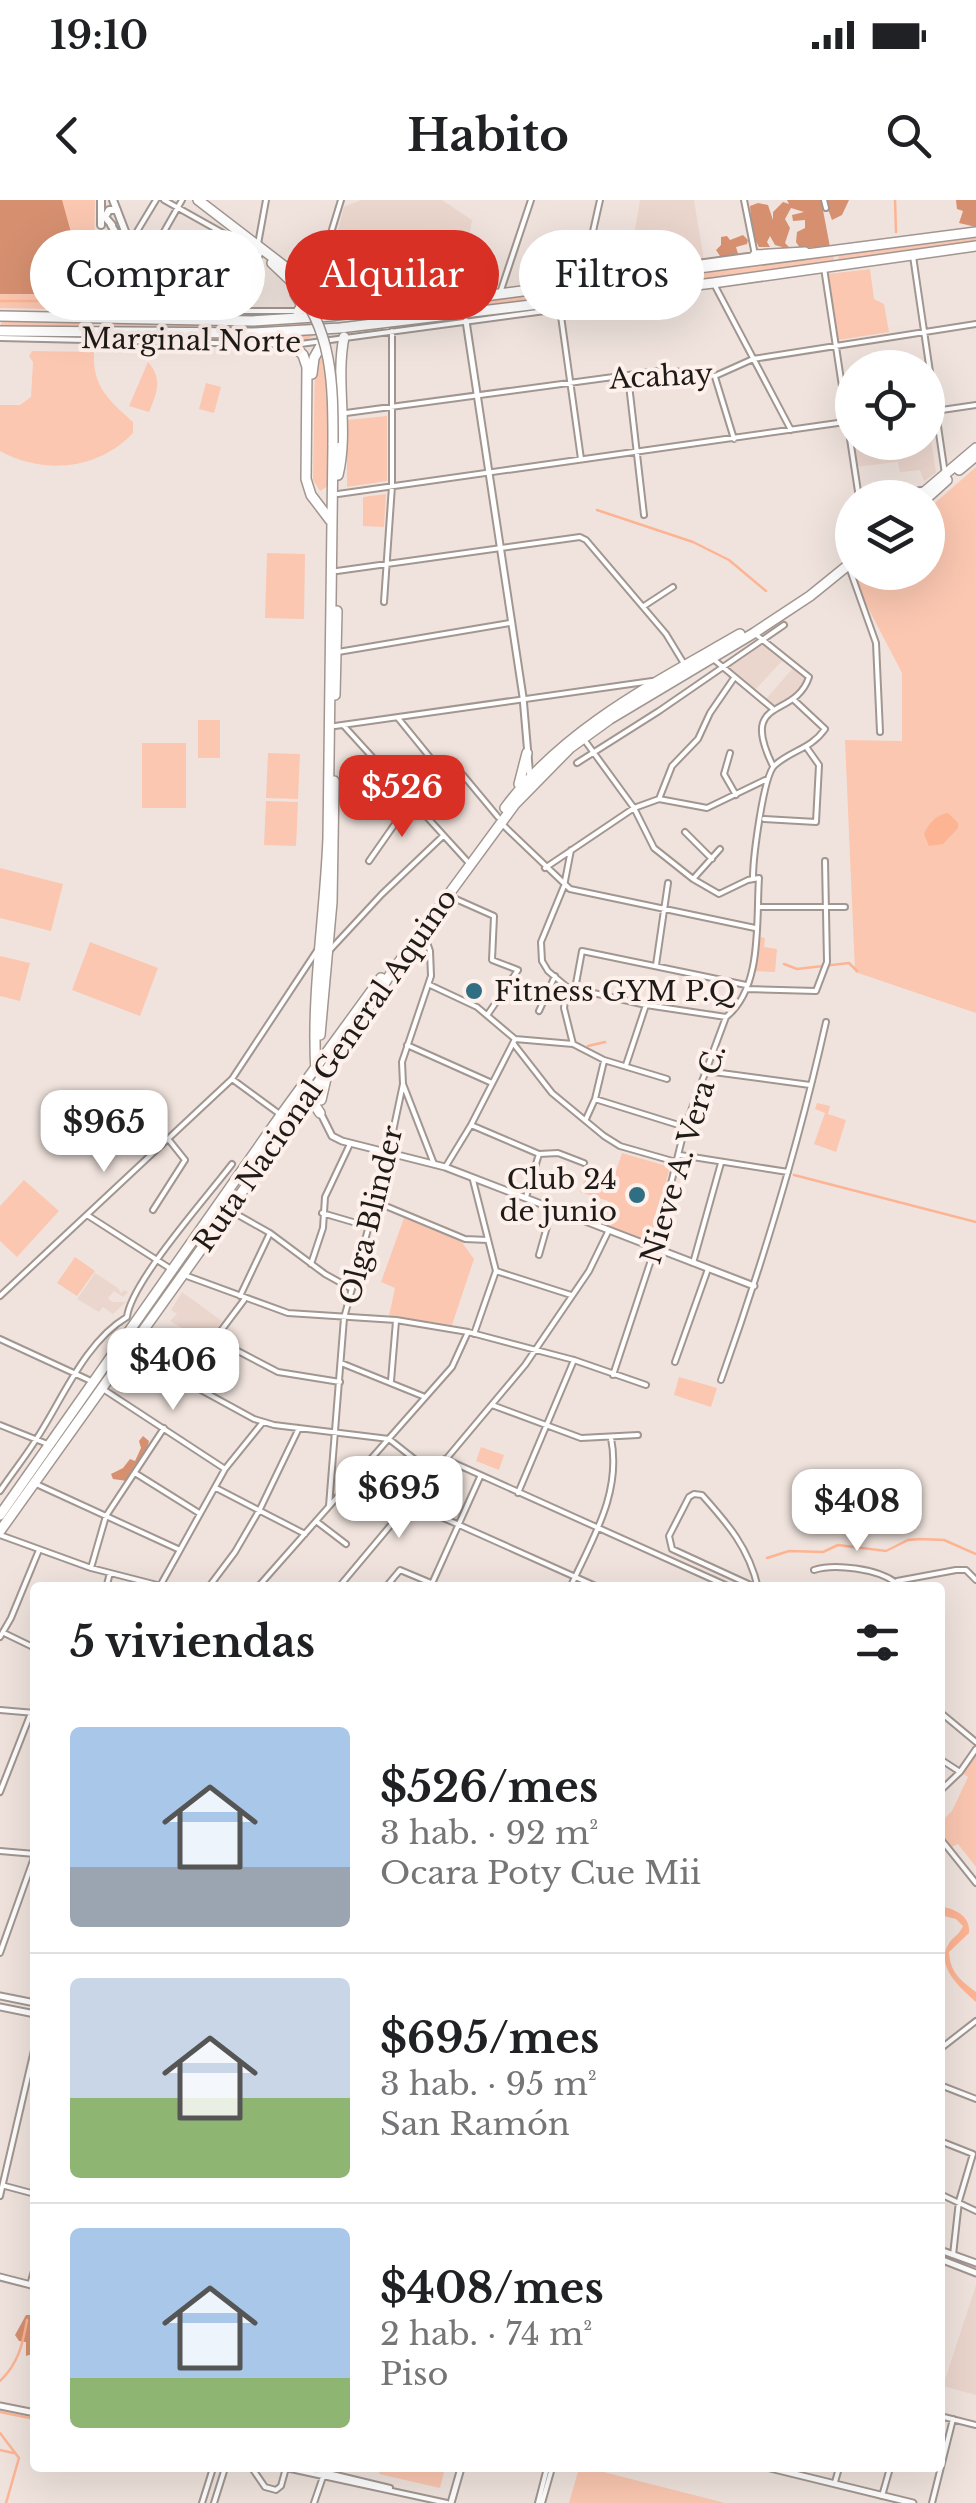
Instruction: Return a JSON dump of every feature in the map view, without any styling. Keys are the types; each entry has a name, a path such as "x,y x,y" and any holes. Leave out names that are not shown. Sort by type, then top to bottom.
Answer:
{"highway":[{"path":"185,200 231,230"},
{"path":"198,200 236,230"},
{"path":"265,319 514,294 976,232"},
{"path":"704,284 976,246"},
{"path":"755,256 783,252 828,254"},
{"path":"265,254 294,280 314,312 327,347 333,382 333,652 339,726 333,878 323,948"},
{"path":"265,257 285,282"},
{"path":"514,294 519,292"},
{"path":"0,335 289,332 519,307"},
{"path":"466,321 519,308"},
{"path":"0,316 30,317"},
{"path":"321,1100 319,1035 337,571 335,477 344,337"},
{"path":"324,340 312,371 312,488 323,492 335,477"},
{"path":"297,345 312,371"},
{"path":"297,345 307,367 306,478 332,528"},
{"path":"939,480 976,448"},
{"path":"944,480 976,456"},
{"name":"Ruta Nacional General Aquino","path":"0,1533 177,1272 290,1126 338,1038 467,861 530,790 550,759 582,730 835,572"},
{"name":"Ruta Nacional General Aquino","path":"0,1515 50,1444 128,1350 280,1115 320,1072 448,896 509,802 583,738 712,658 758,636 835,574"},
{"path":"527,753 535,778"},
{"path":"509,802 523,774 527,753"},
{"path":"319,1035 328,1044 338,1038"},
{"path":"299,1092 319,1035"},
{"path":"229,1207 297,1104"},
{"path":"290,1126 309,1104 316,1105 320,1113"}],"main road":[{"path":"107,200 117,210 125,230"},
{"path":"107,200 106,220 114,230"},
{"path":"101,225 107,200"},
{"path":"106,213 117,210"},
{"path":"111,225 121,220"}],"street":[{"path":"138,230 156,200"},
{"path":"164,200 217,230"},
{"path":"165,230 185,200"},
{"path":"261,230 266,200"},
{"path":"332,230 341,200"},
{"path":"500,295 531,200"},
{"path":"593,230 600,200"},
{"path":"704,263 755,256 744,200"},
{"path":"824,200 826,208"},
{"path":"913,255 927,350"},
{"path":"824,268 837,350"},
{"path":"714,283 792,430"},
{"name":"Marginal Norte","path":"0,335 297,345 519,314"},
{"path":"562,320 581,460"},
{"path":"466,321 527,753 537,762 550,759"},
{"name":"Acahay","path":"342,414 672,370 714,376 753,358 976,324"},
{"path":"384,602 392,486 392,331"},
{"path":"628,376 644,515"},
{"path":"714,376 734,439"},
{"path":"945,410 976,405"},
{"path":"338,494 835,424"},
{"path":"943,460 945,474"},
{"path":"337,571 574,537 586,540 666,634 686,666"},
{"path":"643,607 673,587"},
{"path":"860,590 876,643 880,732"},
{"path":"333,652 510,623"},
{"path":"577,763 723,668 758,636 784,625"},
{"path":"758,636 808,674 809,681 794,700 772,708 761,734 773,766"},
{"path":"712,658 772,708"},
{"path":"659,799 672,766 698,738 710,712 734,678"},
{"path":"339,726 662,679"},
{"path":"546,868 634,808 659,799 707,808 765,780 773,766 819,737 824,725 794,700"},
{"path":"369,860 437,766 398,718"},
{"path":"339,726 467,861"},
{"path":"583,738 634,808 654,848 692,880 719,894 756,878"},
{"path":"762,819 816,822 819,765 807,748"},
{"path":"730,753 724,774 736,795"},
{"path":"463,775 564,886 756,928"},
{"name":"Nieve A. Vera C.","path":"613,1374 655,1248 686,1127 726,1017 734,1011 746,987 756,928 753,858 765,780"},
{"path":"686,832 712,858"},
{"path":"0,1296 232,1080 323,948 333,949 442,836"},
{"path":"692,880 720,849"},
{"path":"571,850 564,886 541,942 544,966 575,989 726,1017"},
{"path":"575,989 582,951 746,987 816,991 827,962 824,861"},
{"path":"656,965 668,883"},
{"path":"448,896 494,916 492,960 518,970 488,1014"},
{"path":"757,907 845,907"},
{"name":"Olga Blinder","path":"329,1506 344,1318 388,1155 403,1084 402,1062 430,985 431,958 422,931"},
{"path":"539,1011 555,976"},
{"path":"430,985 488,1014 514,1041 552,1093 612,1142 676,1162"},
{"path":"568,987 564,1008 573,1044"},
{"path":"626,1065 646,1004"},
{"path":"721,1380 788,1172 826,1022"},
{"path":"514,1041 573,1044 604,1060 667,1079"},
{"path":"444,1167 471,1126 514,1041"},
{"path":"407,1046 492,1083"},
{"path":"586,1118 604,1060"},
{"path":"706,1070 812,1085"},
{"path":"320,1072 320,1113"},
{"path":"320,1072 320,1113 332,1136 388,1155 444,1167 754,1286"},
{"path":"232,1080 280,1115"},
{"path":"403,1084 434,1164"},
{"path":"594,1099 686,1127"},
{"path":"471,1126 539,1154 558,1153 584,1162"},
{"path":"153,1210 185,1160 168,1139"},
{"path":"311,1264 323,1228 325,1197 350,1144"},
{"path":"525,1198 539,1154"},
{"path":"678,1155 788,1172"},
{"path":"693,1263 721,1163"},
{"path":"12,1498 0,1492 76,1373 106,1333 127,1317 128,1305 232,1164"},
{"path":"262,1582 452,1368 471,1333 496,1271 473,1179"},
{"path":"376,1202 465,1240 488,1240"},
{"path":"229,1207 352,1288"},
{"path":"538,1255 552,1209"},
{"path":"322,1212 370,1228"},
{"path":"87,1215 177,1272 288,1312 396,1320 471,1333 574,1360 646,1385"},
{"path":"343,1582 492,1405 589,1270 608,1232"},
{"path":"184,1380 242,1298 270,1233"},
{"path":"675,1362 708,1269"},
{"path":"496,1271 571,1295"},
{"path":"390,1381 396,1320"},
{"path":"0,1338 97,1385 225,1469"},
{"path":"215,1339 278,1372 340,1382"},
{"path":"128,1350 263,1422 388,1439 432,1473"},
{"path":"518,1493 574,1360"},
{"path":"341,1364 426,1398"},
{"path":"492,1405 581,1438 638,1435"},
{"path":"162,1582 225,1469 263,1422"},
{"path":"0,1425 50,1444"},
{"path":"91,1568 106,1516 164,1428"},
{"path":"211,1582 235,1552 260,1509 300,1428"},
{"path":"572,1582 612,1489 615,1459 611,1438"},
{"path":"445,1459 719,1582"},
{"path":"134,1472 199,1513"},
{"path":"432,1582 480,1477"},
{"path":"34,1483 180,1550"},
{"path":"214,1487 305,1534"},
{"path":"745,1582 672,1548 669,1536 689,1497 702,1496 738,1537 756,1582"},
{"path":"410,1502 588,1582"},
{"path":"316,1521 346,1544"},
{"path":"0,1533 91,1568 145,1582"},
{"path":"30,1646 2,1635 39,1550"},
{"path":"814,1570 826,1567 862,1572 887,1576 896,1582 966,1570 976,1580"},
{"path":"390,1582 400,1570 425,1582"},
{"path":"108,1582 110,1573"},
{"path":"0,1710 30,1713"},
{"path":"945,1716 976,1742"},
{"path":"0,1792 30,1720"},
{"path":"945,1786 976,1749"},
{"path":"945,1762 960,1772"},
{"path":"945,1844 976,1884"},
{"path":"0,1851 30,1854"},
{"path":"0,1953 30,1869"},
{"path":"0,1996 30,2002"},
{"path":"0,2007 30,2013"},
{"path":"945,2045 976,2022"},
{"path":"0,2196 30,2067"},
{"path":"945,2088 976,2099"},
{"path":"945,2143 972,2154 959,2201 953,2255"},
{"path":"1,2186 30,2193"},
{"path":"945,2196 976,2211"},
{"path":"945,2252 976,2263"},
{"path":"945,2262 976,2273"},
{"path":"0,2278 30,2285"},
{"path":"0,2406 30,2412"},
{"path":"945,2417 976,2425"},
{"path":"945,2453 954,2419"},
{"path":"202,2503 212,2472"},
{"path":"214,2503 224,2472"},
{"path":"255,2472 265,2487 276,2490 285,2472"},
{"path":"314,2503 324,2472 449,2503 460,2472"},
{"path":"540,2503 549,2472"},
{"path":"794,2472 913,2503"},
{"path":"835,2484 838,2472"},
{"path":"882,2496 889,2472"},
{"path":"932,2503 940,2472"},
{"path":"207,2487 218,2490"}],"shaded area":[{"path":"0,200 95,200 94,230 30,230 30,309 0,308"},
{"path":"0,200 62,200 70,230 30,230 30,294 0,294"},
{"path":"361,200 442,200 472,220 470,230 338,230 344,207"},
{"path":"640,200 694,200 699,230 635,230"},
{"path":"787,200 849,200 842,215 832,220 825,201 822,205 830,247 800,248 797,232 805,228 805,220 793,221 792,215 804,212 791,208 785,219 790,228 785,243 791,249 781,250 770,236 770,247 759,247 752,234 750,206 768,205 773,220 773,212 783,202 789,204"},
{"path":"956,200 976,200 976,227 959,223 963,211 957,209"},
{"path":"976,234 976,242 839,263 838,254"},
{"path":"743,235 748,240 736,247 739,257 722,259 716,250 721,237 730,240"},
{"path":"833,255 835,263 704,280 704,272"},
{"path":"870,269 874,299 884,304 889,332 838,340 828,274"},
{"path":"519,295 519,304 499,306 499,298"},
{"path":"312,320 315,327 102,330 102,322"},
{"path":"2,321 94,322 94,330 0,327"},
{"path":"318,333 290,344 101,339 101,336"},
{"path":"322,347 329,392 330,478 328,486 320,491 313,480 315,365"},
{"path":"32,351 94,352 99,384 133,422 133,433 104,455 70,465 34,464 0,451 0,405 20,405 31,397"},
{"path":"148,362 157,380 149,412 129,406"},
{"path":"206,383 221,387 214,413 199,409"},
{"path":"387,416 387,481 347,487 347,420"},
{"path":"854,460 934,460 936,473 924,480 920,470 900,472 898,462 854,467"},
{"path":"976,467 976,1013 855,972 845,740 902,741 902,673 859,590 945,590 945,494"},
{"path":"386,494 384,527 363,526 363,497"},
{"path":"267,553 305,554 304,619 265,618"},
{"path":"763,644 783,660 754,691 727,669"},
{"path":"793,668 807,680 797,692 771,704 766,699"},
{"path":"198,720 220,720 220,758 198,758"},
{"path":"142,743 186,743 186,808 142,808"},
{"path":"268,753 300,754 298,799 266,798"},
{"path":"266,801 298,802 296,846 264,845"},
{"path":"948,813 958,828 943,844 929,846 926,830 936,818"},
{"path":"0,868 63,884 51,931 0,918"},
{"path":"760,937 765,938 764,947 777,949 775,972 754,971"},
{"path":"90,942 158,968 140,1016 72,990"},
{"path":"0,956 30,963 20,1001 0,996"},
{"path":"817,1103 830,1106 828,1114 846,1120 836,1152 814,1144 825,1113 815,1109"},
{"path":"622,1153 670,1167 650,1241 602,1224 608,1201 580,1192 588,1170 614,1177"},
{"path":"24,1180 59,1211 17,1257 0,1241 0,1206"},
{"path":"404,1218 461,1241 474,1259 452,1325 389,1316 395,1288 381,1282"},
{"path":"75,1257 95,1271 77,1296 57,1283"},
{"path":"95,1273 121,1293 128,1292 123,1297 114,1291 108,1298 112,1302 126,1302 113,1314 103,1307 99,1312 77,1299"},
{"path":"182,1292 222,1321 213,1334 200,1327 194,1335 170,1321 177,1314 171,1310"},
{"path":"679,1377 717,1388 711,1407 674,1395"},
{"path":"143,1436 149,1441 147,1447 127,1481 113,1479 111,1474 130,1459 135,1461"},
{"path":"481,1447 504,1455 499,1470 476,1461"},
{"path":"976,1755 976,1867 958,1844 952,1847 945,1837 945,1818 968,1777 962,1773"},
{"path":"945,1908 965,1918 969,1927 969,1933 949,1952 957,1975 976,1992 976,2002 958,1984 945,1961 950,1942 963,1926 945,1916"},
{"path":"976,2285 976,2395 945,2387"},
{"path":"26,2315 30,2315 30,2355 26,2356 26,2342 15,2335"},
{"path":"380,2472 444,2472 440,2488"},
{"path":"578,2472 604,2472 725,2503 569,2503"}],"waterway":[{"path":"895,200 896,232"},
{"path":"0,301 30,301"},
{"path":"597,510 693,542 729,560 766,591"},
{"path":"784,964 797,969 849,963 857,971"},
{"path":"588,1046 605,1042"},
{"path":"794,1175 976,1222"},
{"path":"767,1558 789,1551 823,1552 838,1545 886,1551 908,1540 920,1539 944,1540 976,1554"},
{"path":"0,2381 19,2353 27,2320"},
{"path":"0,2403 30,2409"},
{"path":"0,2412 30,2418"},
{"path":"0,2433 19,2458 6,2503"},
{"path":"0,2450 13,2453"}],"tunnel":[{"path":"297,1104 317,1067"}],"place":[{"name":"Fitness GYM P.Q","path":"474,991"},
{"name":"Club 24 de junio","path":"637,1195"}]}
